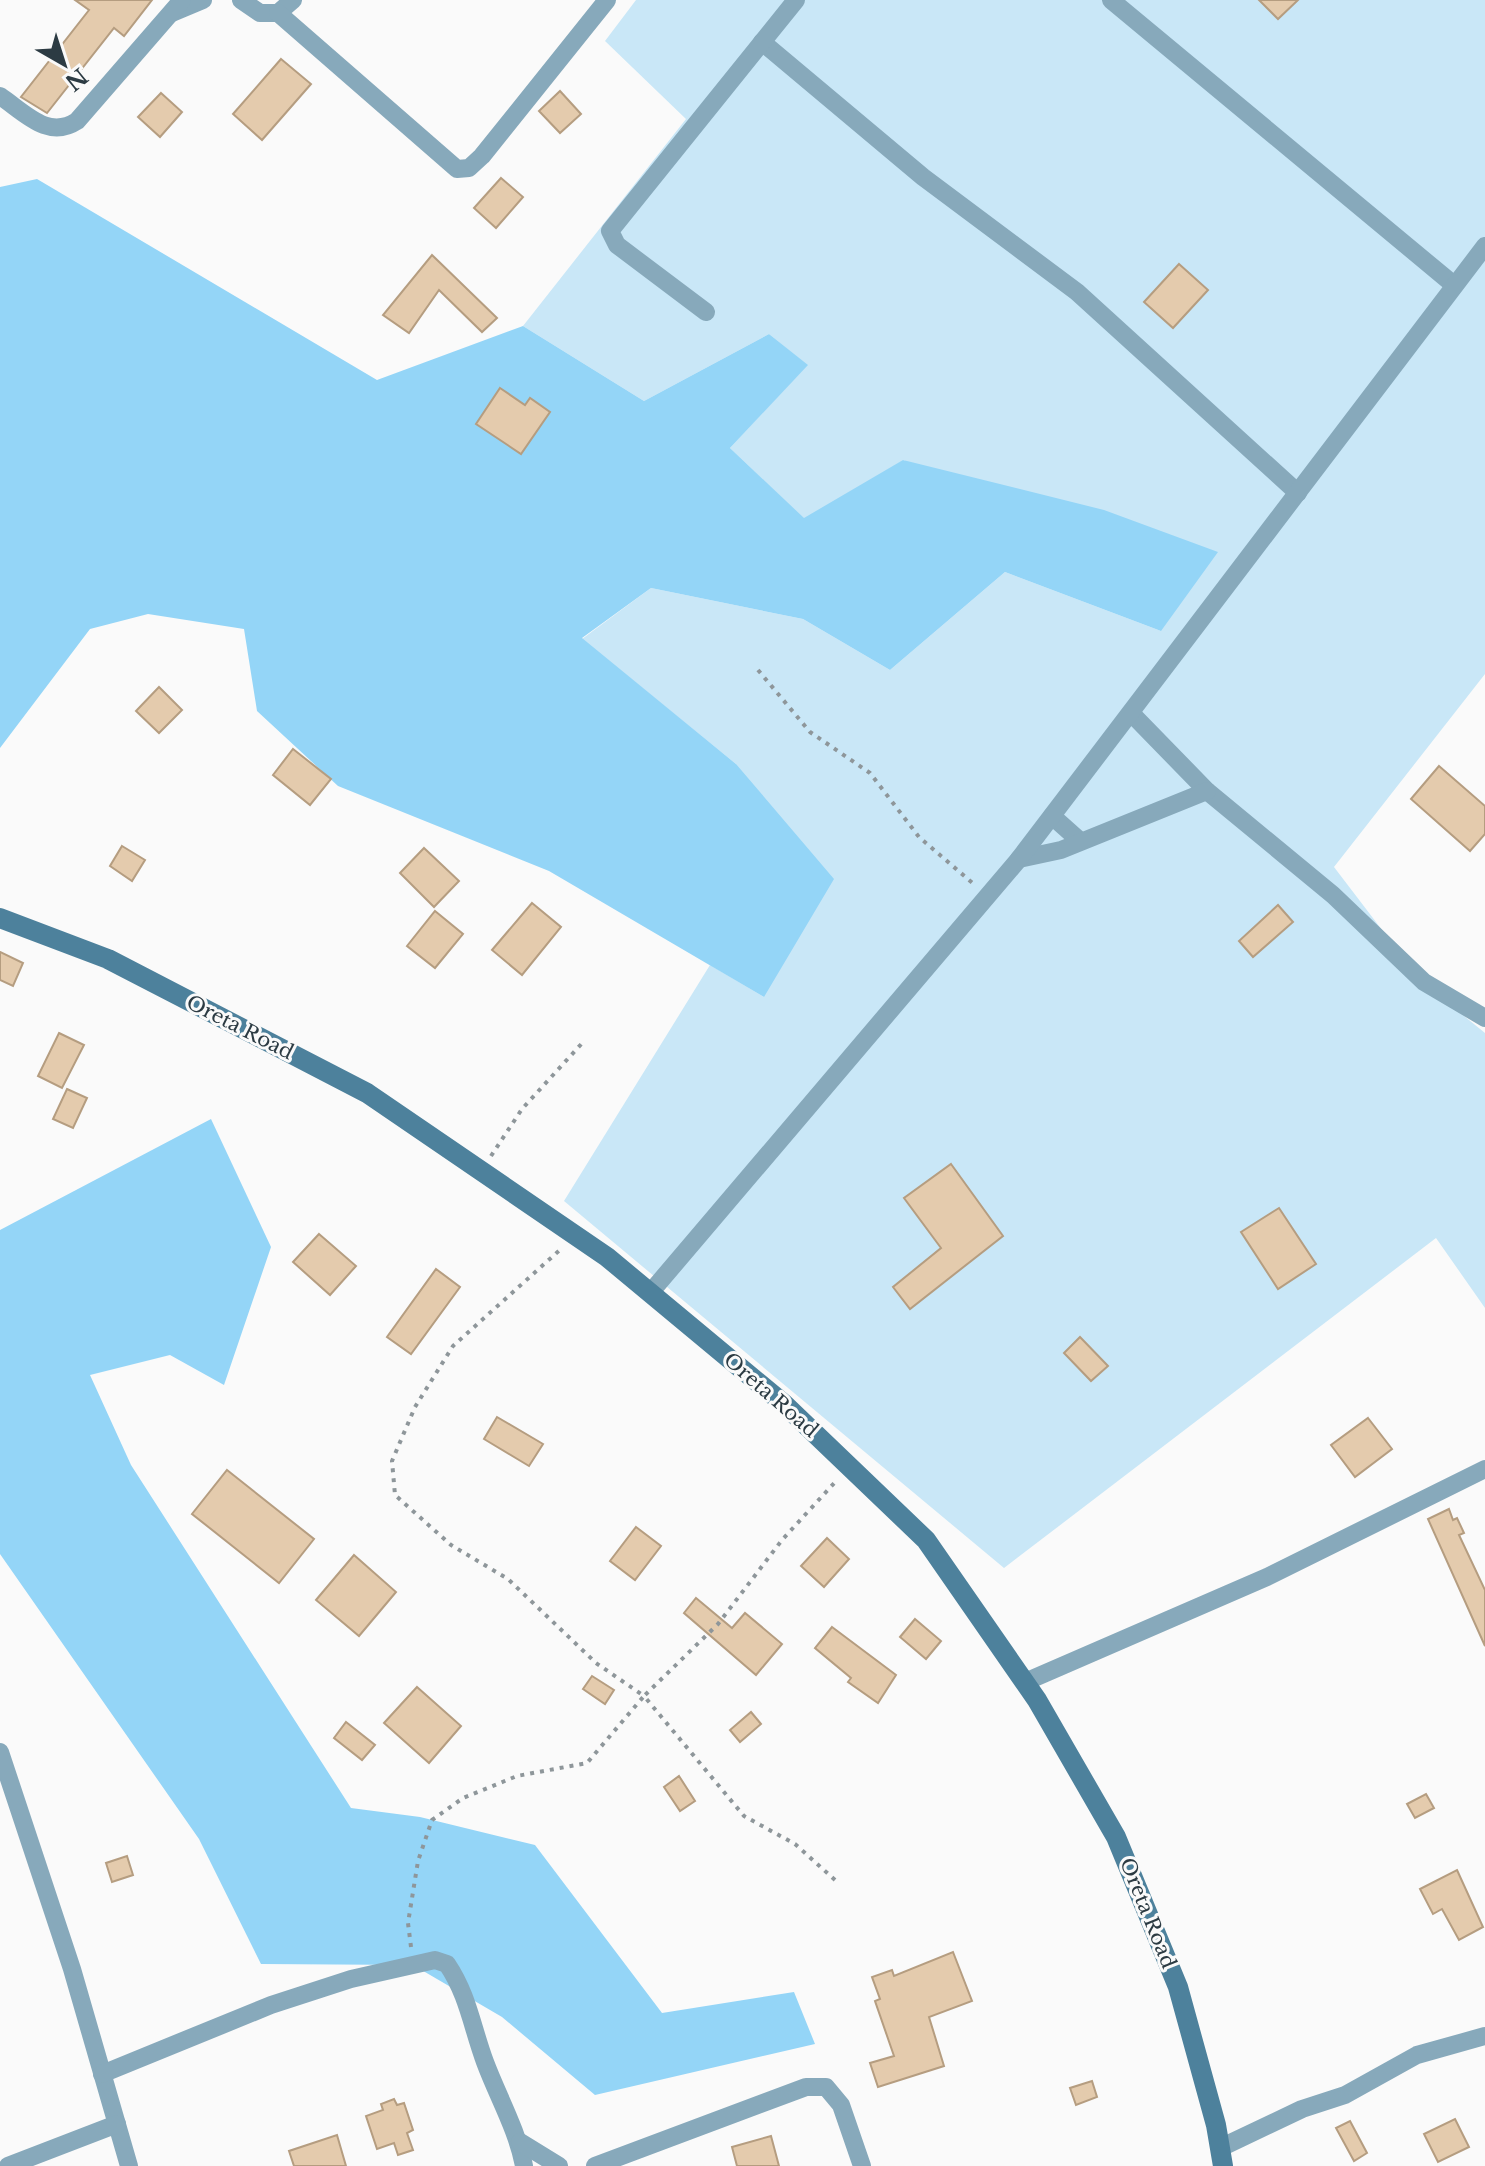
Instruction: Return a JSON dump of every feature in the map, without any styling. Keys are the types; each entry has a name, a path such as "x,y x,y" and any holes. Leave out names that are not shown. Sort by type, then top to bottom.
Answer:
{"street":[{"path":"0,96 48,130 65,129 77,121 177,7 203,0"},
{"path":"241,0 260,13 278,13 293,0"},
{"path":"278,13 457,169 469,168 482,156 607,0"},
{"path":"706,312 617,245 610,231 796,0"},
{"path":"1111,0 1454,285"},
{"path":"762,42 923,177 1077,292 1298,493"},
{"path":"650,1293 1019,859 1485,246"},
{"path":"1131,713 1207,791 1333,895 1424,982 1485,1018"},
{"path":"1019,859 1061,850 1207,791"},
{"path":"1052,816 1080,841"},
{"name":"Oreta Road","path":"0,918 108,959 353,1086 481,1171 576,1236 784,1404 926,1540 1025,1682 1116,1837 1178,1987 1221,2157"},
{"path":"1025,1682 1267,1577 1485,1469"},
{"path":"0,1752 129,2166"},
{"path":"102,2074 271,2005 351,1979 435,1960 447,1964 459,1981 484,2059 520,2142 524,2166"},
{"path":"1221,2157 1302,2109 1345,2095 1417,2055 1485,2036"},
{"path":"595,2166 806,2087 826,2087 841,2105 862,2166"},
{"path":"8,2166 117,2124"},
{"path":"520,2142 559,2166"}],"path":[{"path":"758,670 810,732 870,773 919,837 988,897"},
{"path":"481,1171 522,1109 585,1040"},
{"path":"576,1236 453,1346 415,1407 392,1461 395,1495 451,1545 508,1579 596,1663 644,1696 744,1816 795,1844 835,1880"},
{"path":"413,1965 408,1923 418,1861 432,1820 463,1798 517,1776 587,1763 644,1696 718,1624 782,1540 849,1466"}],"shaded area":[{"path":"636,0 1485,0 1485,674 1334,867 1421,981 1485,1033 1485,1308 1436,1238 1004,1568 564,1201 710,965 764,997 736,764 582,639 651,588 803,619 890,670 1005,572 1161,631 904,460 804,519 730,448 807,365 769,334 644,401 523,326 686,119 605,41"},
{"path":"37,179 377,380 523,326 644,401 769,334 808,365 730,448 804,518 903,460 1104,510 1218,552 1161,631 1005,572 890,670 803,619 651,588 582,638 736,764 834,879 764,997 549,871 338,786 257,711 244,629 148,614 90,629 0,748 0,187"},
{"path":"211,1119 271,1247 224,1385 170,1355 90,1375 131,1465 351,1808 420,1817 535,1845 662,2013 794,1992 815,2044 595,2095 502,2017 413,1965 261,1964 199,1839 0,1554 0,1230"}],"building":[{"path":"75,0 152,0 124,36 114,28 47,113 21,97 89,10"},
{"path":"1259,0 1298,0 1278,19"},
{"path":"281,59 311,84 262,140 233,114"},
{"path":"560,91 581,114 560,133 539,111"},
{"path":"161,93 182,112 160,137 138,117"},
{"path":"501,178 523,197 496,228 474,208"},
{"path":"432,255 497,318 482,332 439,290 409,333 383,315"},
{"path":"1179,264 1208,290 1173,328 1144,302"},
{"path":"500,388 525,405 530,398 550,412 521,454 476,424"},
{"path":"159,687 182,710 159,733 136,711"},
{"path":"293,749 331,779 310,805 273,775"},
{"path":"1439,766 1485,806 1485,834 1470,851 1411,799"},
{"path":"122,846 145,860 132,881 110,866"},
{"path":"424,848 459,881 434,907 400,873"},
{"path":"532,903 561,927 522,975 492,950"},
{"path":"1278,905 1293,922 1253,957 1239,941"},
{"path":"435,911 463,934 435,968 407,946"},
{"path":"0,952 23,963 13,986 0,980"},
{"path":"59,1033 84,1045 62,1088 38,1076"},
{"path":"67,1089 87,1098 73,1128 53,1119"},
{"path":"951,1164 1003,1236 910,1309 893,1287 941,1248 904,1198"},
{"path":"1279,1208 1316,1264 1278,1289 1241,1232"},
{"path":"319,1234 356,1266 330,1295 293,1262"},
{"path":"436,1269 460,1287 411,1354 387,1337"},
{"path":"1080,1337 1108,1366 1091,1381 1064,1353"},
{"path":"497,1417 543,1444 529,1466 484,1439"},
{"path":"1368,1418 1392,1449 1355,1477 1331,1445"},
{"path":"227,1470 314,1539 279,1583 192,1514"},
{"path":"1449,1509 1453,1520 1457,1518 1464,1533 1459,1535 1485,1590 1485,1646 1428,1519"},
{"path":"636,1527 661,1546 635,1580 610,1561"},
{"path":"827,1538 849,1559 824,1587 801,1566"},
{"path":"354,1555 396,1592 359,1636 316,1600"},
{"path":"696,1598 732,1628 745,1613 782,1644 756,1675 684,1613"},
{"path":"915,1619 941,1641 926,1659 900,1637"},
{"path":"832,1627 896,1675 878,1703 848,1682 851,1678 815,1648"},
{"path":"592,1676 614,1690 605,1704 583,1689"},
{"path":"417,1687 461,1726 429,1763 384,1723"},
{"path":"751,1712 761,1724 740,1742 730,1730"},
{"path":"346,1722 375,1745 362,1760 334,1738"},
{"path":"679,1776 695,1801 680,1811 664,1787"},
{"path":"1426,1794 1434,1808 1415,1818 1407,1804"},
{"path":"127,1856 133,1875 112,1882 106,1863"},
{"path":"1457,1870 1483,1927 1459,1940 1442,1909 1433,1914 1420,1889"},
{"path":"953,1952 972,2001 929,2017 944,2066 878,2087 870,2063 894,2056 875,2001 880,1999 872,1977 892,1970 894,1976"},
{"path":"1092,2081 1097,2097 1076,2105 1070,2088"},
{"path":"394,2099 397,2105 404,2103 413,2130 407,2133 413,2150 398,2155 394,2143 377,2149 366,2116 383,2110 381,2104"},
{"path":"1455,2119 1469,2147 1438,2162 1424,2134"},
{"path":"1350,2121 1367,2153 1354,2161 1336,2128"},
{"path":"337,2135 346,2166 294,2166 289,2151"},
{"path":"771,2136 779,2166 737,2166 732,2147"}]}
